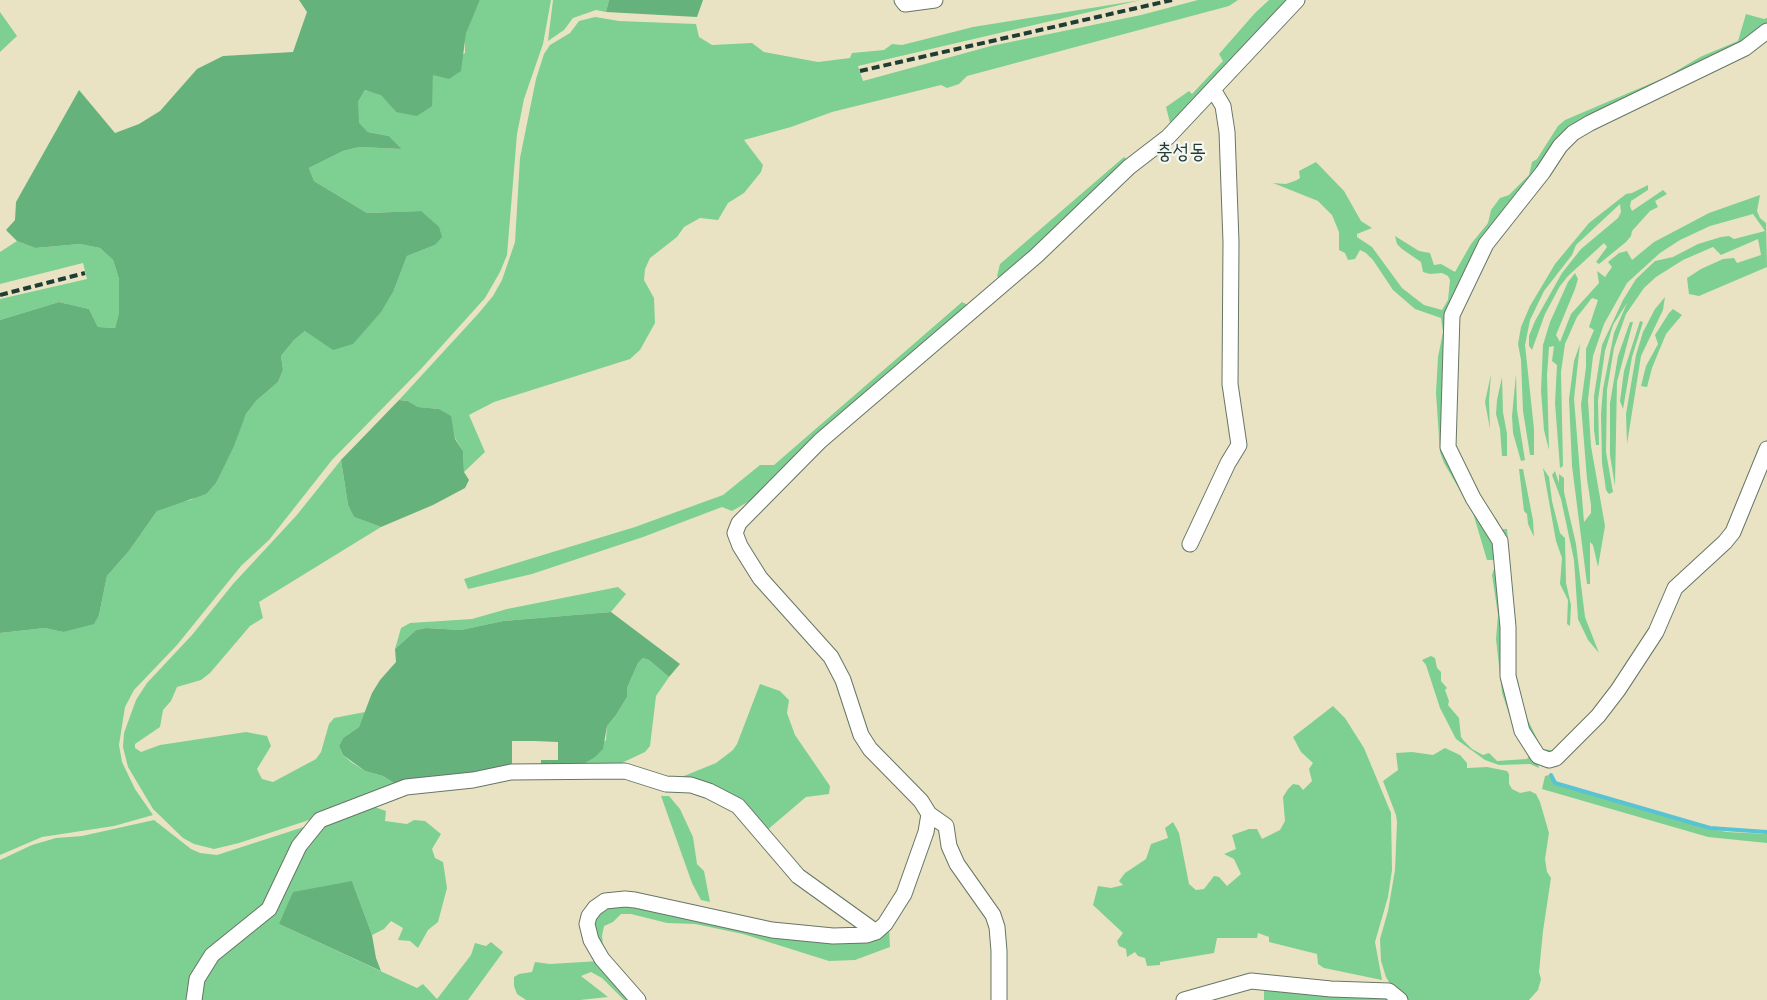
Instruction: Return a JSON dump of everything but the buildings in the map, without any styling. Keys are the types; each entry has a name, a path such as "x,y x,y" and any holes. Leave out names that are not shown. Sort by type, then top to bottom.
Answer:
{"street":[{"path":"902,0 905,4 936,0"},
{"path":"999,1000 997,927 993,914 957,864 949,846 946,826 929,814 913,791 870,749 861,736 843,680 831,657 808,629 760,578 740,546 735,533 739,523 750,510 820,441 1036,256 1129,166 1168,137 1214,91 1297,0"},
{"path":"1767,31 1745,48 1573,133 1560,146 1543,172 1486,244 1452,315 1448,447 1473,498 1500,541 1508,627 1508,676 1522,731 1538,756 1549,760 1556,758 1598,716 1618,690 1656,632 1675,588 1725,542 1733,532 1767,449"},
{"path":"1190,544 1228,463 1239,445 1230,384 1231,242 1227,132 1224,106 1214,91"},
{"path":"194,1000 197,979 212,955 269,909 299,846 320,820 406,787 474,780 511,772 625,771 666,784 691,785 709,791 738,806 798,876 876,932"},
{"path":"638,1000 602,959 591,940 587,924 589,916 595,908 605,902 625,898 772,930 851,937 876,932 885,924 904,894 919,854 929,814"},
{"path":"1184,1000 1251,981 1331,989 1390,992 1400,1000"}],"green space":[{"path":"299,0 480,0 466,33 461,71 449,79 433,75 432,106 417,116 396,112 381,95 365,90 358,102 359,123 368,132 389,136 402,149 359,147 343,151 309,168 314,181 367,213 421,211 439,227 442,237 435,245 407,256 394,290 381,312 353,344 333,350 305,331 294,340 281,356 283,370 278,382 256,401 246,414 234,446 216,483 206,494 157,511 129,551 107,576 99,615 94,624 63,632 45,628 0,633 0,320 59,302 89,309 98,327 115,328 119,313 119,279 113,260 100,248 80,244 35,248 17,241 6,230 15,220 16,202 79,90 115,133 139,124 160,111 197,69 223,56 293,52 307,12"},
{"path":"480,0 551,0 543,44 524,99 517,134 507,255 500,272 485,298 420,370 332,460 269,540 241,566 177,645 134,690 125,707 119,745 122,762 135,789 153,815 114,826 42,837 0,855 0,633 45,628 63,632 99,615 107,576 129,551 157,511 171,504 191,500 216,483 246,414 256,401 278,382 283,370 281,356 294,340 305,331 394,290 407,256 435,245 421,211 367,213 314,181 309,168 343,151 359,147 402,149 389,136 368,132 358,123 358,102 365,90 381,94 396,112 432,88 433,75 465,53 465,33"},
{"path":"553,0 609,0 606,12 596,10 573,18 564,30 548,41"},
{"path":"609,0 703,0 697,17 606,12"},
{"path":"1141,0 858,66 863,81 991,46 1141,15 1198,0 1238,0 1229,6 967,76 959,84 947,88 941,85 832,112 791,127 744,140 763,165 761,172 744,193 728,203 718,220 700,218 684,227 677,237 650,258 645,269 644,280 654,298 655,323 640,350 630,359 494,402 469,415 485,452 464,472 463,451 455,438 450,416 439,409 418,407 408,401 399,400 478,314 493,296 502,280 515,242 520,158 536,79 544,54 550,45 570,33 579,21 595,17 619,21 696,24 699,37 712,45 752,43 764,52 818,62 850,58 852,53 884,50 892,44 902,45 973,27"},
{"path":"1269,0 1286,0 1171,127 1166,107 1189,91 1192,94 1223,61 1219,54"},
{"path":"0,12 17,36 0,52"},
{"path":"1746,14 1764,19 1767,18 1767,27 1743,44 1587,121 1460,286 1445,422 1497,542 1503,637 1539,768 1530,764 1499,765 1485,760 1456,739 1440,708 1426,665 1422,660 1431,656 1435,658 1437,668 1441,672 1441,681 1447,688 1445,690 1449,701 1448,705 1459,718 1461,737 1472,749 1483,755 1489,753 1497,761 1527,759 1529,756 1515,732 1502,693 1496,639 1498,615 1492,575 1495,566 1494,560 1487,560 1473,513 1444,463 1440,452 1436,393 1438,357 1443,332 1441,318 1415,309 1393,290 1373,260 1366,253 1360,250 1355,259 1348,260 1345,253 1339,250 1339,232 1332,215 1318,201 1273,183 1286,184 1297,180 1300,178 1299,171 1316,162 1344,191 1361,221 1372,228 1357,234 1357,237 1372,247 1402,288 1424,305 1442,310 1448,300 1450,280 1448,276 1442,273 1430,274 1423,272 1421,262 1397,244 1395,236 1419,251 1430,253 1434,265 1441,264 1455,272 1471,244 1488,223 1491,210 1500,198 1509,195 1529,175 1532,162 1537,159 1558,126 1565,120 1666,77 1700,57 1738,41"},
{"path":"1124,157 1128,160 1000,280 997,276 1000,264"},
{"path":"1648,185 1648,190 1631,201 1632,211 1663,190 1667,194 1655,201 1658,207 1650,211 1632,231 1631,236 1626,242 1599,264 1596,262 1607,247 1604,243 1568,276 1560,286 1545,314 1532,350 1529,346 1529,336 1535,321 1562,273 1581,249 1618,218 1621,212 1620,204 1576,245 1572,255 1544,291 1530,320 1525,345 1534,429 1534,455 1530,455 1523,411 1521,360 1518,344 1521,327 1530,306 1555,264 1589,223 1626,194"},
{"path":"1760,195 1757,211 1760,218 1766,223 1767,267 1699,296 1689,294 1687,278 1701,269 1723,259 1734,258 1737,263 1761,255 1758,239 1721,255 1713,247 1683,260 1656,277 1644,288 1626,314 1614,348 1607,390 1606,452 1613,492 1609,494 1606,490 1602,463 1601,414 1603,389 1614,333 1627,303 1613,325 1605,351 1598,400 1599,445 1596,445 1594,430 1594,396 1602,345 1623,300 1636,279 1655,261 1673,257 1698,244 1721,237 1729,236 1734,239 1765,231 1753,214 1710,226 1680,240 1660,253 1627,283 1604,324 1593,356 1588,400 1591,446 1605,526 1598,567 1593,545 1590,542 1590,584 1587,584 1572,466 1569,399 1574,361 1580,344 1574,399 1584,522 1591,513 1591,505 1581,405 1586,367 1586,349 1594,330 1589,327 1598,300 1592,298 1577,317 1565,344 1561,372 1563,466 1560,468 1555,403 1557,365 1552,361 1554,346 1549,347 1547,375 1549,450 1544,430 1541,391 1543,345 1550,322 1568,282 1575,273 1578,279 1575,289 1556,335 1560,342 1571,314 1599,283 1597,271 1605,277 1612,267 1608,262 1619,253 1627,251 1632,260 1654,242 1709,213"},
{"path":"17,241 35,248 80,244 100,248 113,260 119,279 119,313 115,328 98,327 89,309 59,302 0,320 0,299 87,279 83,263 0,284 0,252"},
{"path":"1665,297 1663,310 1641,356 1627,444 1626,414 1636,355 1643,332 1655,309"},
{"path":"962,302 968,305 872,389 762,494 732,511 722,507 643,537 532,574 468,589 464,579 635,527 723,495 760,465 774,465"},
{"path":"1673,309 1682,315 1666,334 1652,368 1647,387 1641,386 1646,366 1658,344 1655,335"},
{"path":"1640,321 1643,322 1632,357 1623,409 1620,401 1624,371"},
{"path":"1630,322 1633,322 1617,382 1615,486 1610,455 1610,403 1618,356"},
{"path":"1491,374 1489,401 1490,429 1485,402"},
{"path":"1516,374 1517,410 1525,460 1521,461 1513,433 1512,416"},
{"path":"1502,377 1507,456 1502,456 1500,429 1496,414"},
{"path":"399,400 408,401 418,407 439,409 451,416 455,439 463,451 464,472 469,480 465,488 433,505 381,527 354,517 348,505 341,460"},
{"path":"341,460 348,505 354,517 381,527 259,602 263,618 250,626 210,673 201,680 177,687 171,701 163,710 160,727 135,744 135,748 141,752 160,745 246,732 267,736 271,746 257,769 262,779 273,782 316,759 321,752 329,724 334,718 365,712 359,727 343,738 339,746 343,755 351,762 365,771 383,776 397,785 315,818 239,843 214,849 194,844 183,838 153,809 128,767 123,747 124,733 136,700 147,683 192,635 233,584 296,516"},
{"path":"1543,468 1549,477 1552,501 1560,533 1565,538 1566,583 1571,605 1570,626 1567,624 1568,600 1560,584 1562,558 1556,541"},
{"path":"1519,469 1523,469 1533,520 1534,537 1528,524 1527,514 1524,511"},
{"path":"1555,471 1559,483 1559,474 1564,478 1564,492 1576,544 1585,617 1599,653 1588,640 1578,619 1574,560 1561,499 1552,475"},
{"path":"1491,515 1496,518 1502,529 1507,529 1515,620 1515,669 1526,716 1542,749 1560,751 1540,753 1522,718"},
{"path":"618,587 626,594 611,612 503,621 461,630 426,628 416,630 395,649 401,628 410,623 472,619 507,609"},
{"path":"611,612 680,664 669,677 649,660 643,658 638,663 627,688 627,697 607,726 603,749 595,757 573,770 541,769 541,760 558,760 558,742 512,741 512,769 397,785 383,776 365,771 343,755 339,746 343,738 359,727 372,693 380,680 396,662 395,649 416,630 426,628 461,630 503,621"},
{"path":"643,658 649,660 669,677 656,696 650,746 645,752 613,767 573,770 606,740 607,726 627,697 627,688 638,663"},
{"path":"760,684 780,691 789,700 787,713 795,735 830,786 829,794 806,797 766,831 746,809 674,780 716,763 733,750"},
{"path":"1333,706 1345,718 1364,748 1391,813 1392,870 1388,897 1375,942 1382,980 1324,968 1318,964 1317,954 1269,942 1269,937 1258,933 1257,938 1217,938 1214,953 1160,962 1160,965 1147,966 1145,958 1138,956 1135,952 1127,957 1126,949 1119,946 1117,941 1123,933 1093,905 1098,886 1111,888 1123,885 1119,881 1125,873 1146,859 1151,844 1168,838 1165,828 1173,822 1179,833 1189,884 1196,890 1204,889 1214,876 1219,877 1227,886 1241,874 1234,859 1224,854 1236,849 1232,835 1249,829 1257,829 1262,839 1280,830 1285,821 1283,797 1288,789 1293,784 1299,785 1303,790 1312,781 1309,769 1313,763 1301,752 1293,737"},
{"path":"1445,748 1460,755 1467,763 1467,768 1487,767 1507,771 1509,774 1509,784 1512,789 1520,793 1530,791 1536,794 1540,802 1549,833 1545,859 1547,872 1551,878 1543,931 1539,972 1541,979 1538,990 1529,1000 1405,1000 1393,989 1386,977 1381,961 1380,939 1388,911 1395,870 1397,822 1383,781 1398,770 1396,753 1412,752 1433,755"},
{"path":"1549,775 1555,784 1710,829 1727,832 1767,834 1767,843 1708,837 1542,789 1545,776"},
{"path":"661,796 669,796 680,809 693,837 697,864 704,871 710,902 701,900 692,883"},
{"path":"369,805 386,811 385,821 407,824 414,820 425,821 441,834 432,849 435,858 443,862 447,888 438,922 428,930 418,948 410,941 398,940 403,928 391,921 384,929 372,935 352,881 279,924 417,988 423,984 437,999 471,955 475,943 486,946 491,942 503,952 468,1000 196,1000 200,980 282,885 322,822"},
{"path":"154,820 191,849 200,853 217,855 313,824 273,895 230,935 191,1000 0,1000 0,860 32,845 56,838 82,836"},
{"path":"352,881 372,935 376,958 381,971 279,924 293,892"},
{"path":"626,903 781,936 889,928 890,947 855,960 829,961 743,934 695,924 667,923 631,914 621,914 613,922 604,926 602,936 604,955 593,937 593,921 605,909"},
{"path":"599,961 634,1000 624,1000 602,978 591,972 581,976 608,997 580,1000 526,1000 517,994 514,986 514,977 519,974 532,972 535,962 550,964"},
{"path":"1264,987 1379,994 1393,1000 1264,1000"}],"waterway":[{"path":"1551,775 1555,783 1710,828 1767,832"}],"railway":[{"path":"860,71 1172,0"},
{"path":"0,295 85,273"}],"district":[{"name":"충성동","path":"1181,152"}]}
